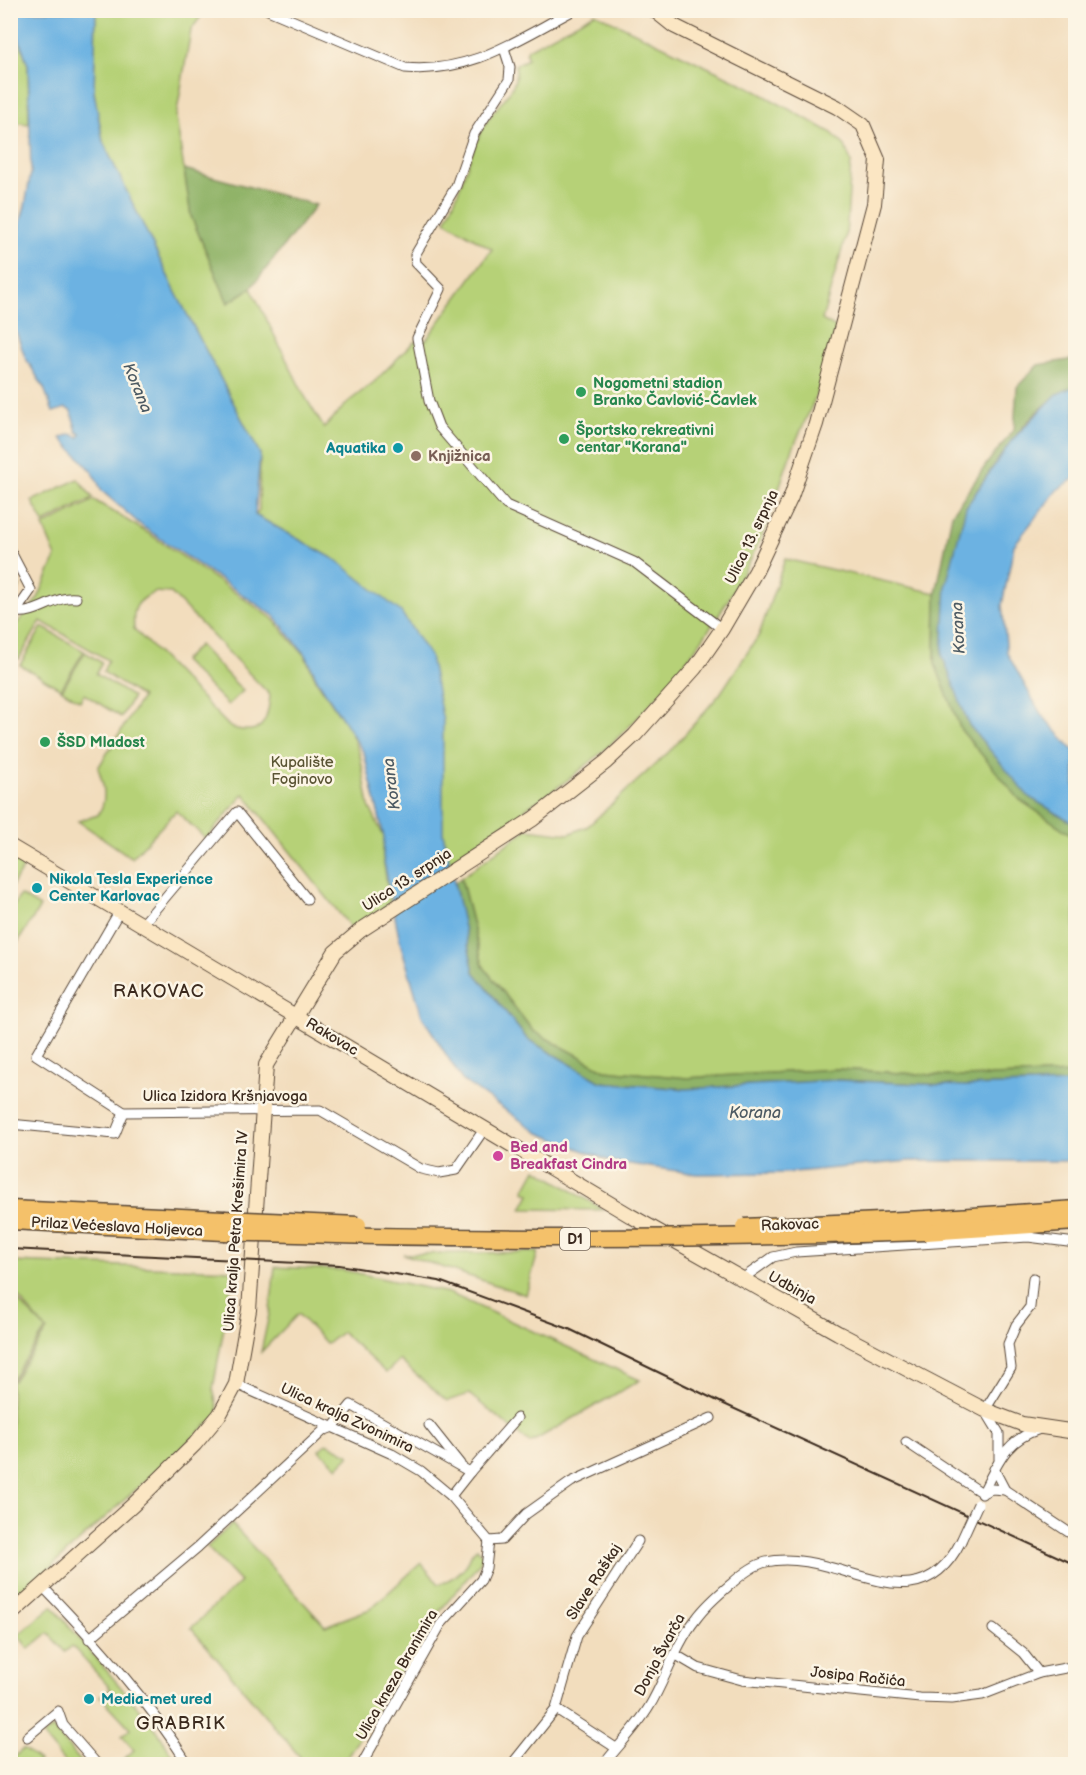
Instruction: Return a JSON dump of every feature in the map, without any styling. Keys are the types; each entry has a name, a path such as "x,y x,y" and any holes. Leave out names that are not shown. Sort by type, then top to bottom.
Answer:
{"highway":[{"name":"Prilaz Većeslava Holjevca","path":"10,1209 224,1226"},
{"name":"D1","path":"926,1225 1076,1209"},
{"name":"Prilaz Većeslava Holjevca","path":"10,1221 224,1226"},
{"name":"D1","path":"926,1225 1076,1222"},
{"name":"Rakovac","path":"224,1226 601,1230 926,1225"}],"street":[{"path":"268,10 405,68 427,70 455,67 504,48 574,10"},
{"name":"Ulica 13. srpnja","path":"295,1015 334,952 361,930 522,825 606,762 635,735 695,668 722,629 779,526 816,424 874,204 878,160 864,125 837,107 674,26 654,10"},
{"path":"504,48 510,67 509,80 474,134 445,209 415,255 416,263 441,289 417,338 422,371 439,427 506,505 634,562 722,629"},
{"path":"10,550 31,590 13,616"},
{"path":"13,616 29,613 63,598 76,598"},
{"path":"142,925 237,812 307,899"},
{"name":"Rakovac","path":"10,846 742,1279"},
{"name":"Ulica Izidora Kršnjavoga","path":"119,912 36,1055 124,1112 320,1110 421,1169 439,1173 456,1170 485,1128"},
{"name":"Ulica kralja Petra Krešimira IV","path":"10,1615 133,1505 195,1444 220,1414 236,1384 249,1310 261,1111 266,1065 295,1015"},
{"path":"10,1124 115,1134 124,1112"},
{"name":"Udbinja","path":"1076,1243 1028,1237 796,1252 773,1257 742,1279 838,1334 985,1410 1042,1428 1076,1432"},
{"path":"999,1459 999,1433 985,1410 1011,1368 1008,1344 1016,1325 1030,1307 1033,1278"},
{"name":"Ulica kralja Zvonimira","path":"236,1384 411,1465 451,1496 489,1541"},
{"path":"89,1639 206,1540 323,1431 333,1427 351,1405 466,1470"},
{"path":"451,1496 466,1470 517,1418"},
{"path":"489,1541 502,1540 526,1514 571,1482 711,1418"},
{"path":"429,1425 466,1470"},
{"path":"982,1493 999,1459 1015,1440 1042,1428"},
{"path":"906,1442 982,1493"},
{"path":"994,1469 1005,1490 1076,1537"},
{"path":"982,1493 992,1489 1005,1490"},
{"name":"Donja Švarča","path":"604,1764 648,1708 695,1619 722,1591 751,1569 765,1563 809,1561 888,1584 911,1585 941,1572 961,1541 982,1493"},
{"name":"Ulica kneza Branimira","path":"362,1764 441,1624 481,1580 486,1568 489,1541"},
{"name":"Slave Raškaj","path":"512,1764 556,1709 577,1636 638,1541"},
{"path":"43,1587 166,1729 188,1764"},
{"path":"993,1629 1023,1653 1039,1673"},
{"name":"Josipa Račića","path":"676,1655 698,1668 742,1680 920,1698 952,1699 982,1695 1039,1673 1076,1666"},
{"path":"556,1709 616,1748"},
{"path":"27,1737 58,1711 63,1725 97,1764"}],"green space":[{"name":"Športsko rekreativni centar \"Korana\"","path":"96,11 205,11 191,30 176,117 191,216 228,303 251,288 304,395 324,428 348,402 374,382 414,342 426,340 492,249 445,221 480,133 512,88 515,81 515,65 528,59 526,54 528,49 595,13 749,87 832,133 845,146 851,162 846,235 822,320 836,328 818,390 790,456 761,538 741,578 691,654 631,724 598,756 525,809 525,816 450,865 443,833 336,560 255,515 259,510 260,454 176,293 103,142 94,92"},
{"path":"10,12 28,65 29,124 13,122 14,49 11,40"},
{"path":"184,169 316,205 251,288 228,303 191,216"},
{"path":"1075,359 1075,386 1057,396 1027,423 1013,439 966,507 1029,797 1075,824 1075,837 1020,800 961,730 935,664 936,593 952,514 988,462 1014,430 1017,387 1038,365"},
{"path":"78,479 93,498 44,523 32,501"},
{"name":"Kupalište Foginovo","path":"94,500 148,533 272,618 305,656 316,680 350,730 360,755 369,806 384,837 383,857 390,904 352,929 244,794 206,839 176,811 132,858 78,821 98,815 103,803 104,792 98,768 142,697 103,672 108,660 41,621 19,659 11,654 10,632 38,598 56,557 43,526","holes":["155,592 171,593 270,695 265,721 261,726 249,730 230,727 134,629 135,610 139,602"]},
{"path":"785,559 936,593 935,664 1020,800 1075,837 1075,1073 964,1077 837,1069 687,1078 605,1070 533,1031 483,966 461,878 527,829 569,834 588,826 673,748 720,694 759,635"},
{"path":"10,567 20,587 11,603 10,603"},
{"path":"42,627 84,651 61,689 20,665"},
{"path":"199,645 243,691 228,705 183,661"},
{"path":"85,652 102,663 96,674 133,697 121,717 84,694 80,701 62,690"},
{"path":"10,858 24,866 12,886 10,886"},
{"path":"461,878 483,966 533,1031 605,1070 687,1078 837,1069 964,1077 1075,1073 1075,1083 965,1086 836,1080 685,1089 601,1082 527,1039 474,972 454,883"},
{"path":"20,895 40,907 16,945 11,942 11,911"},
{"path":"536,1169 604,1210 522,1209 530,1194 524,1191"},
{"path":"538,1252 526,1295 403,1254"},
{"path":"11,1262 234,1270 213,1389 219,1414 11,1603 11,1384 47,1330 11,1289"},
{"path":"275,1267 343,1270 449,1293 640,1380 530,1443 469,1394 447,1401 399,1360 386,1373 342,1332 327,1344 298,1314 261,1352 270,1310"},
{"path":"11,1294 46,1329 11,1381"},
{"path":"327,1443 350,1455 338,1467 319,1450"},
{"path":"232,1524 325,1626 370,1609 421,1563 439,1584 462,1571 477,1548 483,1555 479,1564 434,1618 343,1764 306,1764 191,1628 240,1582 207,1547"},
{"path":"52,1606 157,1730 177,1764 118,1764 134,1750 122,1736 130,1728 100,1696 111,1689 72,1646 65,1652 48,1633 29,1649 18,1635"},
{"path":"52,1728 83,1764 66,1764 43,1736"},
{"path":"23,1749 39,1761 35,1764 11,1764 11,1760"}],"water":[{"name":"Korana","path":"10,11 96,11 94,92 103,142 176,293 260,454 255,515 336,560 401,612 430,656 443,721 443,833 474,972 527,1039 601,1082 685,1089 836,1080 965,1086 1075,1083 1075,1161 909,1161 785,1173 697,1174 610,1161 539,1133 462,1080 422,1016 400,942 383,857 384,837 364,753 317,679 306,655 274,616 142,526 102,491 92,471 61,438 71,434 79,437 81,434 77,432 71,411 66,408 53,412 44,388 25,357 11,318 10,258 25,206 31,172 28,65"},
{"name":"Korana","path":"1075,386 1075,478 1057,490 1014,545 1002,605 1007,653 1041,714 1075,752 1075,824 1029,797 969,725 942,655 946,585 966,507 1011,441 1057,394"}],"railway":[{"path":"10,1249 339,1265 439,1281 569,1329 724,1404 1076,1565"}],"place":[{"name":"Nogometni stadion Branko Čavlović-Čavlek","path":"581,392"},
{"name":"Športsko rekreativni centar \"Korana\"","path":"564,439"},
{"name":"Aquatika","path":"398,448"},
{"name":"Knjižnica","path":"416,456"},
{"name":"ŠSD Mladost","path":"45,742"},
{"name":"Nikola Tesla Experience Center Karlovac","path":"37,888"},
{"name":"Bed and Breakfast Cindra","path":"498,1156"},
{"name":"Media-met ured","path":"89,1699"}],"district":[{"name":"RAKOVAC","path":"159,991"},
{"name":"GRABRIK","path":"181,1723"}]}
